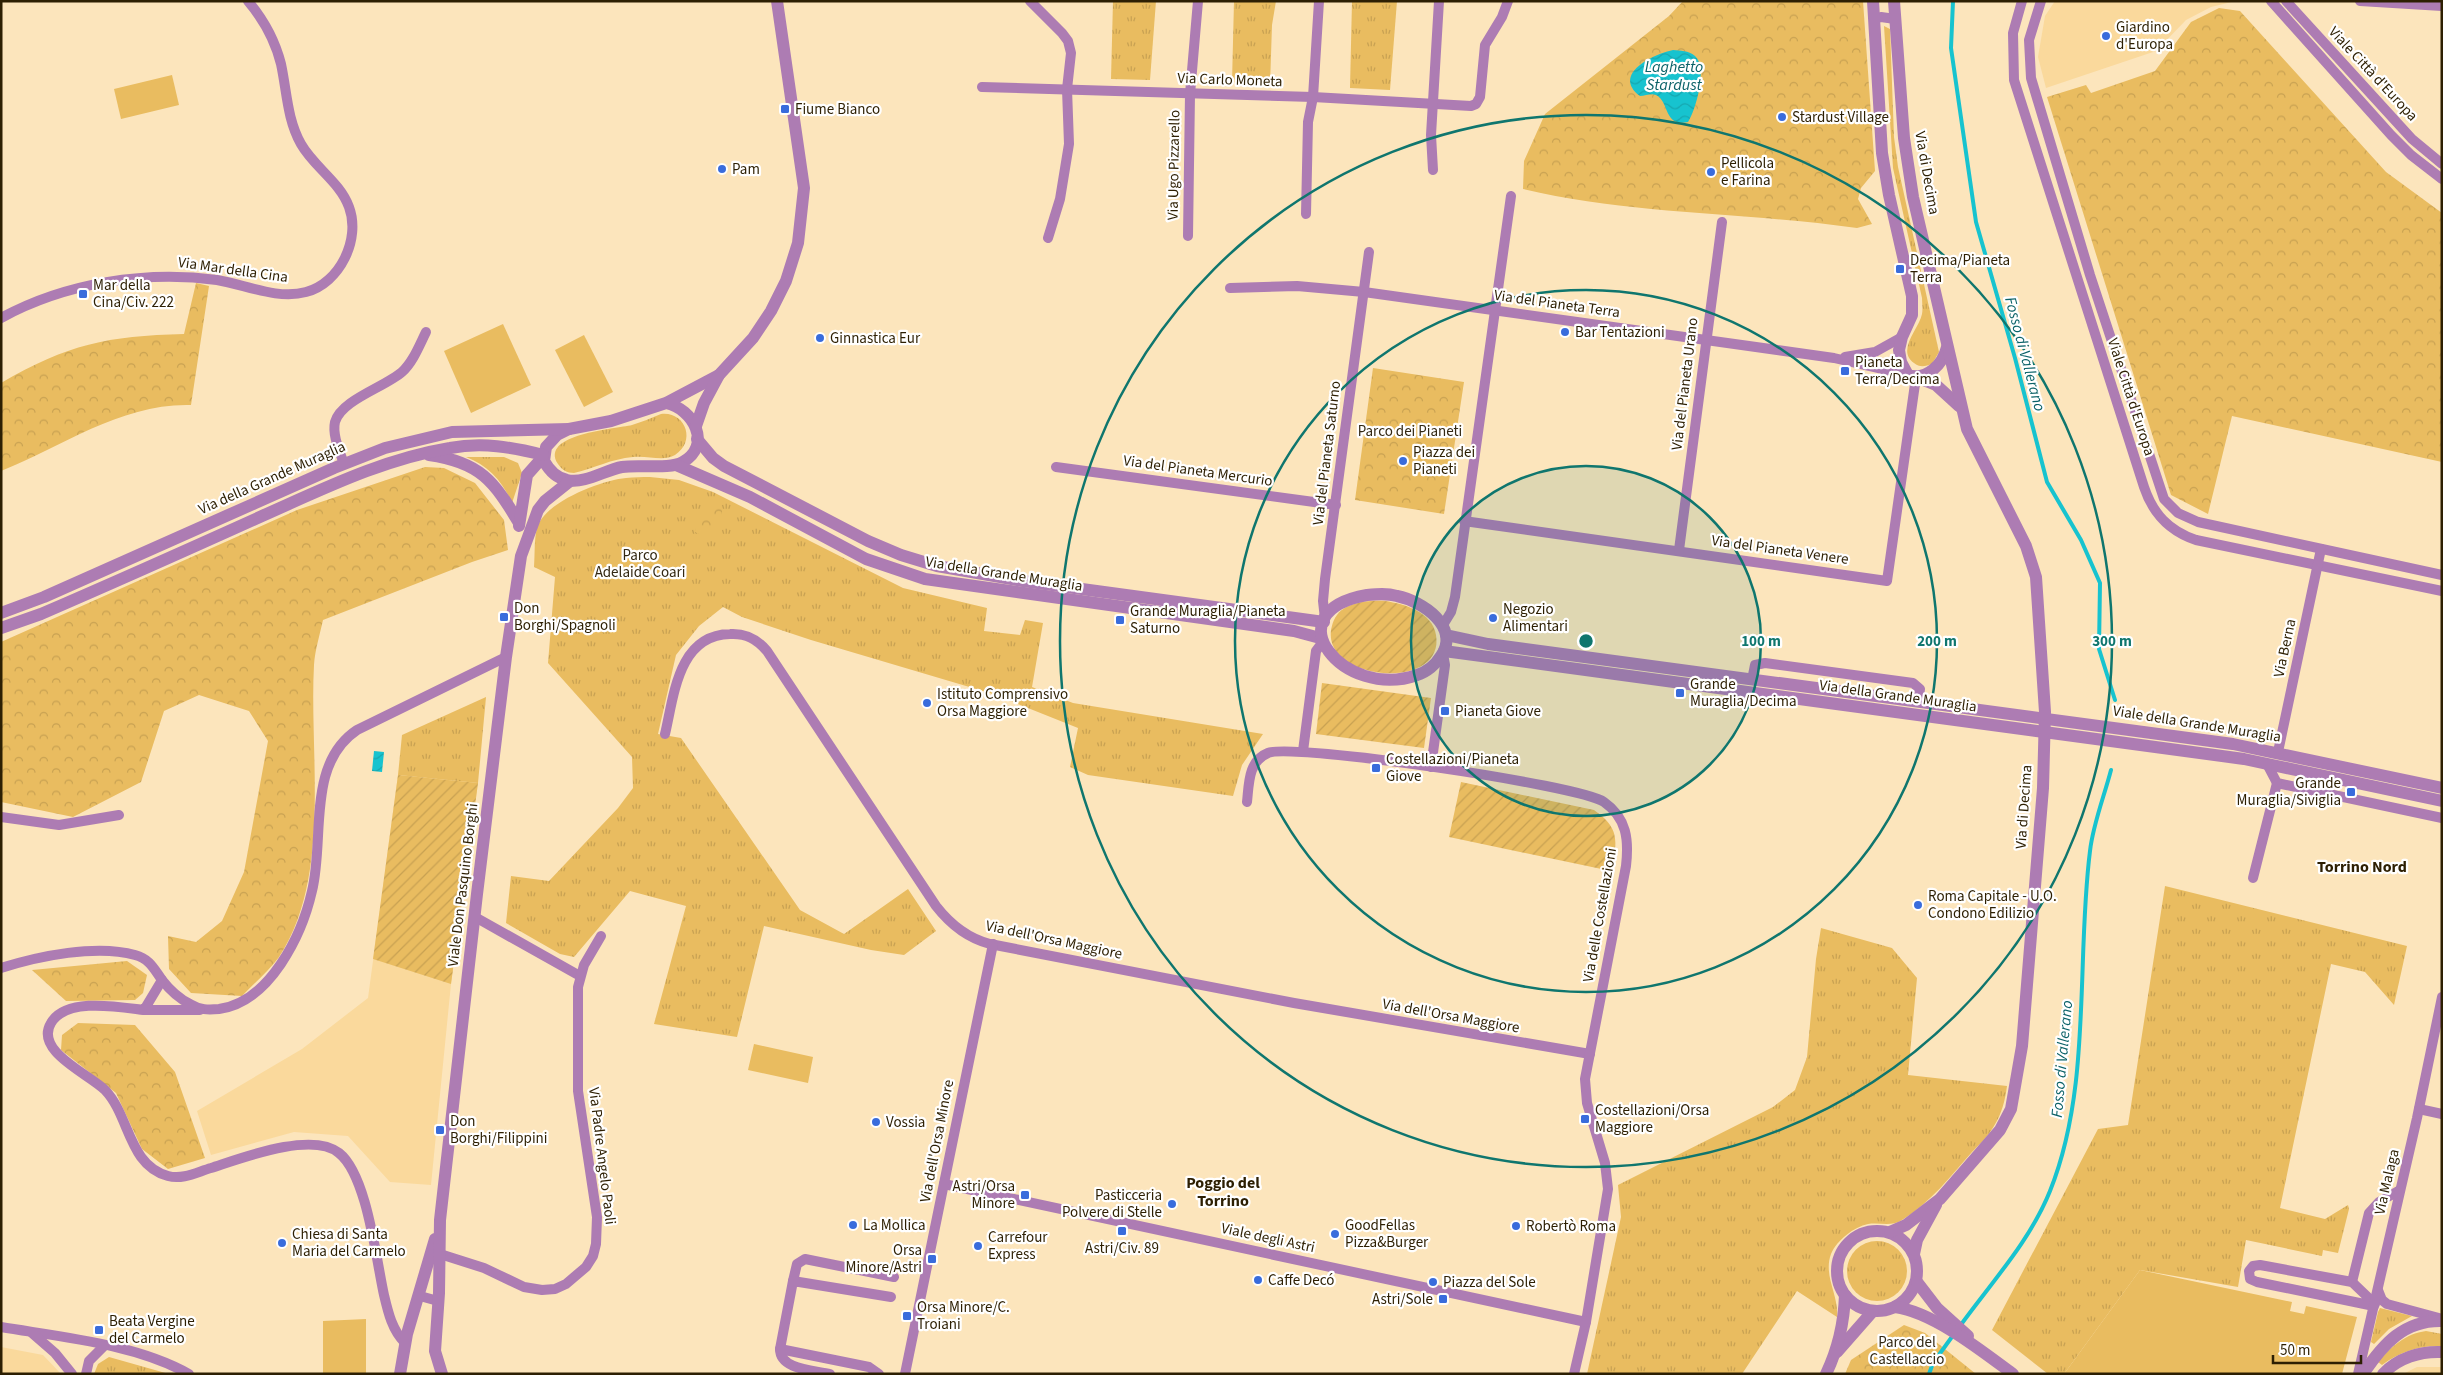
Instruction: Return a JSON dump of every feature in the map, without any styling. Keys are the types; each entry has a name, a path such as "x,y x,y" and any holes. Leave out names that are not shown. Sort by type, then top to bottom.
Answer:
{"street":[{"name":"Via Mar della Cina","path":"1,318 45,298 114,282 180,276 219,281 276,293 295,294 318,288 337,271 345,258 350,244 352,227 349,208 341,192 312,161 298,138 288,113 283,74 275,46 264,22 248,1"},
{"path":"543,456 550,471 559,478 570,481 622,467 676,465 689,457 694,450 696,433 704,403 719,374 758,333 776,302 791,269 802,220 804,194 777,1"},
{"path":"1030,1 1059,29 1068,42 1071,53 1068,89 1069,144 1060,199 1048,238"},
{"name":"Via Ugo Pizzarello","path":"1188,236 1190,94 1198,1"},
{"path":"1306,214 1308,122 1313,97 1318,1"},
{"path":"1433,170 1431,146 1439,1"},
{"name":"Via Carlo Moneta","path":"982,87 1313,97 1468,106 1476,104 1480,97 1484,45 1502,17 1508,1"},
{"path":"1873,1 1883,159 1912,296 1910,320 1902,337 1900,358 1912,376 1926,374 1942,360 1947,347"},
{"name":"Via di Decima","path":"1894,1 1906,162 1961,408 1974,445 2026,546 2036,577 2041,628 2045,728 2023,1037 2012,1106 2000,1130 1940,1199 1920,1233 1914,1254"},
{"name":"Viale Città d'Europa","path":"2022,1 2012,36 2014,80 2098,345 2153,508 2170,527 2196,540 2442,591"},
{"name":"Viale Città d'Europa","path":"2041,1 2029,40 2031,78 2087,266 2160,494 2172,508 2188,519 2442,574"},
{"name":"Viale Città d'Europa","path":"2286,1 2412,139 2442,164"},
{"path":"2360,1 2442,6"},
{"name":"Viale Città d'Europa","path":"2275,3 2396,140 2442,179"},
{"path":"1874,19 1895,20"},
{"path":"1431,767 1445,665 1443,653 1444,630 1454,596 1511,196"},
{"name":"Via del Pianeta Urano","path":"1679,550 1722,222"},
{"name":"Via del Pianeta Saturno","path":"1324,620 1325,579 1369,252"},
{"name":"Via del Pianeta Terra","path":"1230,288 1298,286 1364,292 1706,338 1834,358 1912,376"},
{"path":"344,464 335,433 337,417 351,403 403,371 413,357 426,332"},
{"path":"1834,358 1875,352 1902,337"},
{"path":"569,430 611,421 666,403 719,374"},
{"name":"Via di Decima","path":"1912,376 1936,385 1961,408"},
{"name":"Via del Pianeta Venere","path":"1464,521 1887,581 1912,376"},
{"name":"Via della Grande Muraglia","path":"666,403 684,410 696,433 715,460 724,466 873,543 925,562 956,570 1023,581 1324,620 1344,600 1367,595 1389,594 1405,598 1424,608 1444,630 1488,644 1944,705"},
{"name":"Via della Grande Muraglia","path":"1,613 44,597 344,464 395,445 452,432 569,430"},
{"name":"Viale Don Pasquino Borghi","path":"521,556 519,523 527,475 543,456 552,440 569,430"},
{"name":"Via della Grande Muraglia","path":"1,628 41,614 363,472 451,447 492,445 543,456"},
{"path":"421,454 454,460 484,476 503,496 519,523"},
{"name":"Via della Grande Muraglia","path":"676,465 750,497 857,555 925,580 1303,632 1322,641"},
{"name":"Via del Pianeta Mercurio","path":"1056,467 1336,505"},
{"name":"Viale Don Pasquino Borghi","path":"442,1374 434,1351 438,1301 440,1220 506,657 521,556 532,522 541,506 570,481"},
{"name":"Via Berna","path":"2278,752 2321,549"},
{"path":"1303,751 1316,651 1322,641 1324,620"},
{"name":"Via dell'Orsa Maggiore","path":"665,734 676,678 693,651 708,640 721,635 739,634 755,639 768,654 936,906 960,930 976,939 993,944 1312,1007 1590,1054"},
{"path":"1322,641 1329,654 1343,666 1359,674 1382,680 1418,675 1434,665 1443,653"},
{"name":"Via della Grande Muraglia","path":"1443,653 2170,749"},
{"path":"405,1343 396,1332 388,1308 360,1187 350,1166 338,1152 321,1145 298,1145 226,1163 188,1176 166,1175 145,1162 136,1152 119,1109 110,1096 90,1078 62,1058 50,1043 48,1030 58,1014 69,1008 96,1006 144,1010 202,1010 226,1008 251,996 274,974 288,952 303,920 312,894 324,783 330,760 340,744 357,730 506,657"},
{"path":"1752,680 1755,666 1765,662 1913,683 1920,688 1918,702"},
{"name":"Viale della Grande Muraglia","path":"1944,705 2278,752 2442,788"},
{"name":"Viale della Grande Muraglia","path":"2170,749 2267,764 2442,801"},
{"name":"Via delle Costellazioni","path":"1247,802 1251,772 1258,759 1272,752 1303,751 1464,770 1585,793 1605,802 1622,820 1628,838 1627,860 1590,1054 1586,1094 1606,1164 1608,1189 1586,1322 1574,1374"},
{"path":"2253,878 2277,783 2267,764"},
{"path":"2277,783 2442,818"},
{"path":"1,817 59,825 119,815"},
{"path":"475,917 580,976 590,953 601,936"},
{"name":"Via dell'Orsa Minore","path":"905,1374 993,944"},
{"path":"1,968 27,960 69,954 114,952 134,954 146,959 162,980 185,1001 202,1010"},
{"name":"Via Padre Angelo Paoli","path":"440,1254 484,1268 524,1286 542,1290 555,1289 566,1284 586,1267 593,1256 597,1233 597,1212 577,1082 580,976"},
{"path":"144,1010 162,980"},
{"name":"Via Malaga","path":"2358,1374 2419,1109 2442,997"},
{"path":"2419,1109 2442,1114"},
{"name":"Viale degli Astri","path":"944,1184 1586,1322"},
{"path":"2352,1282 2369,1213 2379,1202 2400,1190"},
{"name":"Via di Decima","path":"1890,1232 1906,1225 1940,1199"},
{"name":"Viale Don Pasquino Borghi","path":"400,1374 405,1343 420,1296 440,1220"},
{"path":"1982,1351 1919,1286 1914,1254 1904,1241 1890,1232 1877,1230 1865,1232 1853,1238 1844,1247 1838,1258 1836,1271 1844,1295 1854,1304 1873,1311 1902,1308 1922,1315 1982,1351 2013,1374"},
{"path":"830,1374 788,1364 782,1360 780,1349 796,1264 805,1259 894,1277"},
{"path":"2260,1265 2352,1282 2374,1305 2257,1282 2250,1278 2249,1272 2253,1266 2260,1265"},
{"path":"793,1280 891,1297"},
{"path":"1902,1308 1906,1299 1919,1286"},
{"path":"2378,1290 2382,1300 2387,1304 2442,1320"},
{"path":"1826,1374 1835,1354 1844,1311 1844,1295"},
{"path":"420,1296 438,1301"},
{"path":"1835,1354 1873,1311"},
{"path":"2363,1374 2379,1350 2394,1336 2416,1324 2442,1320"},
{"path":"1,1327 66,1337 104,1346 164,1362 189,1374"},
{"path":"32,1332 72,1374"},
{"path":"86,1374 89,1361 104,1346"},
{"path":"780,1349 869,1367 879,1374"},
{"path":"2383,1374 2408,1358 2427,1352 2442,1352"}],"shaded area":[{"name":"Giardino d'Europa","path":"2055,1 2236,1 2211,7 2186,20 2156,51 2046,88 2038,57 2045,16"},
{"path":"398,775 478,783 451,984 431,1185 390,1182 348,1136 294,1132 211,1155 197,1111 302,1049 368,998"},
{"path":"1,1347 43,1355 61,1374 1,1374"},
{"path":"2417,1367 2442,1367 2442,1374 2403,1374"}],"green space":[{"path":"1113,1 1156,1 1150,80 1111,79"},
{"path":"1234,1 1276,1 1272,25 1270,86 1232,82"},
{"path":"1352,1 1397,1 1390,90 1350,88"},
{"path":"1683,1 1863,1 1875,171 1861,188 1858,199 1872,224 1857,228 1647,209 1606,204 1523,189 1524,161 1545,114 1669,16"},
{"path":"2219,8 2240,11 2386,172 2442,213 2442,462 2232,416 2208,514 2171,495 2047,97 2086,85 2091,93 2155,71 2191,22"},
{"path":"1884,26 1890,29 1894,137 1898,167 1939,352 1932,364 1925,366 1919,366 1914,363 1909,358 1907,352 1910,339 1922,314 1922,298 1893,168"},
{"path":"172,75 179,105 121,119 114,89"},
{"path":"196,283 209,286 191,405 166,406 117,418 1,471 1,383 47,359 89,345 132,337 184,334"},
{"path":"503,324 531,385 471,413 444,351"},
{"path":"584,335 613,392 584,407 555,350"},
{"name":"Parco dei Pianeti","path":"1373,368 1464,382 1444,514 1355,500"},
{"path":"661,414 669,414 676,417 685,428 687,435 685,442 682,449 675,455 665,458 625,458 574,473 565,471 558,464 555,454 559,446 569,440 596,431 632,425"},
{"path":"466,457 504,457 518,463 522,473 512,503 494,475 474,460"},
{"path":"425,467 444,468 475,483 504,520 508,550 472,562 323,620 314,665 315,776 312,853 306,890 296,925 279,957 242,996 191,993 169,969 168,936 196,942 222,921 244,872 268,741 249,711 199,695 164,711 141,782 73,817 1,802 1,642 297,510"},
{"name":"Parco Adelaide Coari","path":"632,477 679,480 713,492 903,588 987,608 984,631 1020,635 1025,620 1043,623 1032,687 1073,703 1263,734 1242,765 1233,796 1088,775 1070,767 1078,728 993,694 811,640 742,617 723,607 699,626 676,655 658,734 681,738 800,910 844,934 908,889 936,931 904,955 871,950 764,926 737,1037 654,1024 686,906 630,891 574,957 560,954 506,923 511,876 549,881 618,808 633,788 632,757 548,663 555,577 534,567 537,528 542,518 550,510 575,494 616,480"},
{"path":"706,506 722,509 722,520 704,535 695,533 696,518"},
{"path":"1385,601 1401,604 1416,610 1429,620 1433,627 1436,635 1433,654 1421,666 1401,672 1379,672 1357,667 1340,656 1331,640 1334,620 1343,609 1356,603"},
{"path":"1322,683 1431,698 1424,748 1316,734"},
{"path":"486,697 478,783 398,775 402,735"},
{"path":"398,775 478,783 451,984 373,959"},
{"path":"1461,782 1594,810 1609,823 1615,837 1615,852 1611,871 1449,837"},
{"path":"2165,886 2407,946 2394,1005 2365,972 2331,964 2280,1208 2325,1219 2348,1205 2349,1209 2338,1253 2323,1250 2322,1256 2246,1240 2238,1287 2140,1270 2064,1374 2048,1374 1992,1330 2098,1129 2128,1125"},
{"path":"1821,928 1892,948 1917,978 1908,1075 2007,1086 2003,1107 1997,1121 1987,1136 1922,1206 1898,1222 1868,1224 1857,1228 1837,1244 1831,1254 1829,1270 1836,1301 1837,1317 1797,1291 1742,1374 1587,1374 1621,1217 1618,1185 1773,1107 1795,1090 1807,1057 1816,959"},
{"path":"127,961 147,975 143,993 135,1000 66,1001 32,970"},
{"path":"78,1023 135,1025 175,1072 205,1158 168,1169 142,1149 116,1093 61,1050 62,1035"},
{"path":"754,1044 813,1057 808,1083 748,1070"},
{"path":"1877,1241 1894,1246 1902,1254 1907,1271 1902,1288 1894,1296 1877,1301 1860,1296 1852,1288 1847,1271 1852,1254 1860,1246"},
{"path":"2140,1270 2292,1302 2290,1311 2304,1314 2306,1306 2357,1317 2342,1374 2064,1374"},
{"path":"2380,1308 2412,1316 2389,1329 2374,1344 2371,1342"},
{"path":"366,1319 366,1374 323,1374 323,1321"},
{"name":"Parco del Castellaccio","path":"1904,1325 1925,1333 1976,1374 1845,1374 1851,1360"},
{"path":"2426,1331 2442,1334 2442,1346 2410,1350 2395,1356 2382,1365 2378,1362 2388,1351 2405,1338"},
{"path":"109,1357 169,1374 94,1374 98,1364"}],"water":[{"name":"Laghetto Stardust","path":"1673,50 1684,51 1695,56 1701,69 1697,99 1688,122 1680,123 1674,121 1660,98 1650,94 1640,96 1632,88 1630,80 1638,66 1656,56"},
{"path":"374,751 384,752 382,772 372,771"}],"waterway":[{"name":"Fosso di Vallerano","path":"1953,1 1951,48 1976,222 2015,358 2047,482 2081,540 2100,583 2099,649 2115,700"},
{"name":"Fosso di Vallerano","path":"1960,1326 2032,1227 2050,1191 2063,1151 2072,1109 2077,1067 2086,893 2091,841 2111,770"},
{"name":"Fosso di Vallerano","path":"1929,1374 1933,1363 1954,1334"}],"place":[{"name":"Giardino d'Europa","path":"2106,36"},
{"name":"Fiume Bianco","path":"785,109"},
{"name":"Stardust Village","path":"1782,117"},
{"name":"Pam","path":"722,169"},
{"name":"Pellicola e Farina","path":"1711,172"},
{"name":"Decima/Pianeta Terra","path":"1900,269"},
{"name":"Mar della Cina/Civ. 222","path":"83,294"},
{"name":"Bar Tentazioni","path":"1565,332"},
{"name":"Ginnastica Eur","path":"820,338"},
{"name":"Pianeta Terra/Decima","path":"1845,371"},
{"name":"Piazza dei Pianeti","path":"1403,461"},
{"name":"Don Borghi/Spagnoli","path":"504,617"},
{"name":"Negozio Alimentari","path":"1493,618"},
{"name":"Grande Muraglia/Pianeta Saturno","path":"1120,620"},
{"name":"Grande Muraglia/Decima","path":"1680,693"},
{"name":"Istituto Comprensivo Orsa Maggiore","path":"927,703"},
{"name":"Pianeta Giove","path":"1445,711"},
{"name":"Costellazioni/Pianeta Giove","path":"1376,768"},
{"name":"Grande Muraglia/Siviglia","path":"2351,792"},
{"name":"Roma Capitale - U.O. Condono Edilizio","path":"1918,905"},
{"name":"Costellazioni/Orsa Maggiore","path":"1585,1119"},
{"name":"Vossia","path":"876,1122"},
{"name":"Don Borghi/Filippini","path":"440,1130"},
{"name":"Astri/Orsa Minore","path":"1025,1195"},
{"name":"Pasticceria Polvere di Stelle","path":"1172,1204"},
{"name":"La Mollica","path":"853,1225"},
{"name":"Robertò Roma","path":"1516,1226"},
{"name":"Astri/Civ. 89","path":"1122,1231"},
{"name":"GoodFellas Pizza&Burger","path":"1335,1234"},
{"name":"Chiesa di Santa Maria del Carmelo","path":"282,1243"},
{"name":"Carrefour Express","path":"978,1246"},
{"name":"Orsa Minore/Astri","path":"932,1259"},
{"name":"Caffe Decó","path":"1258,1280"},
{"name":"Piazza del Sole","path":"1433,1282"},
{"name":"Astri/Sole","path":"1443,1299"},
{"name":"Orsa Minore/C. Troiani","path":"907,1316"},
{"name":"Beata Vergine del Carmelo","path":"99,1330"}],"district":[{"name":"Torrino Nord","path":"2362,867"},
{"name":"Poggio del Torrino","path":"1223,1192"}]}
